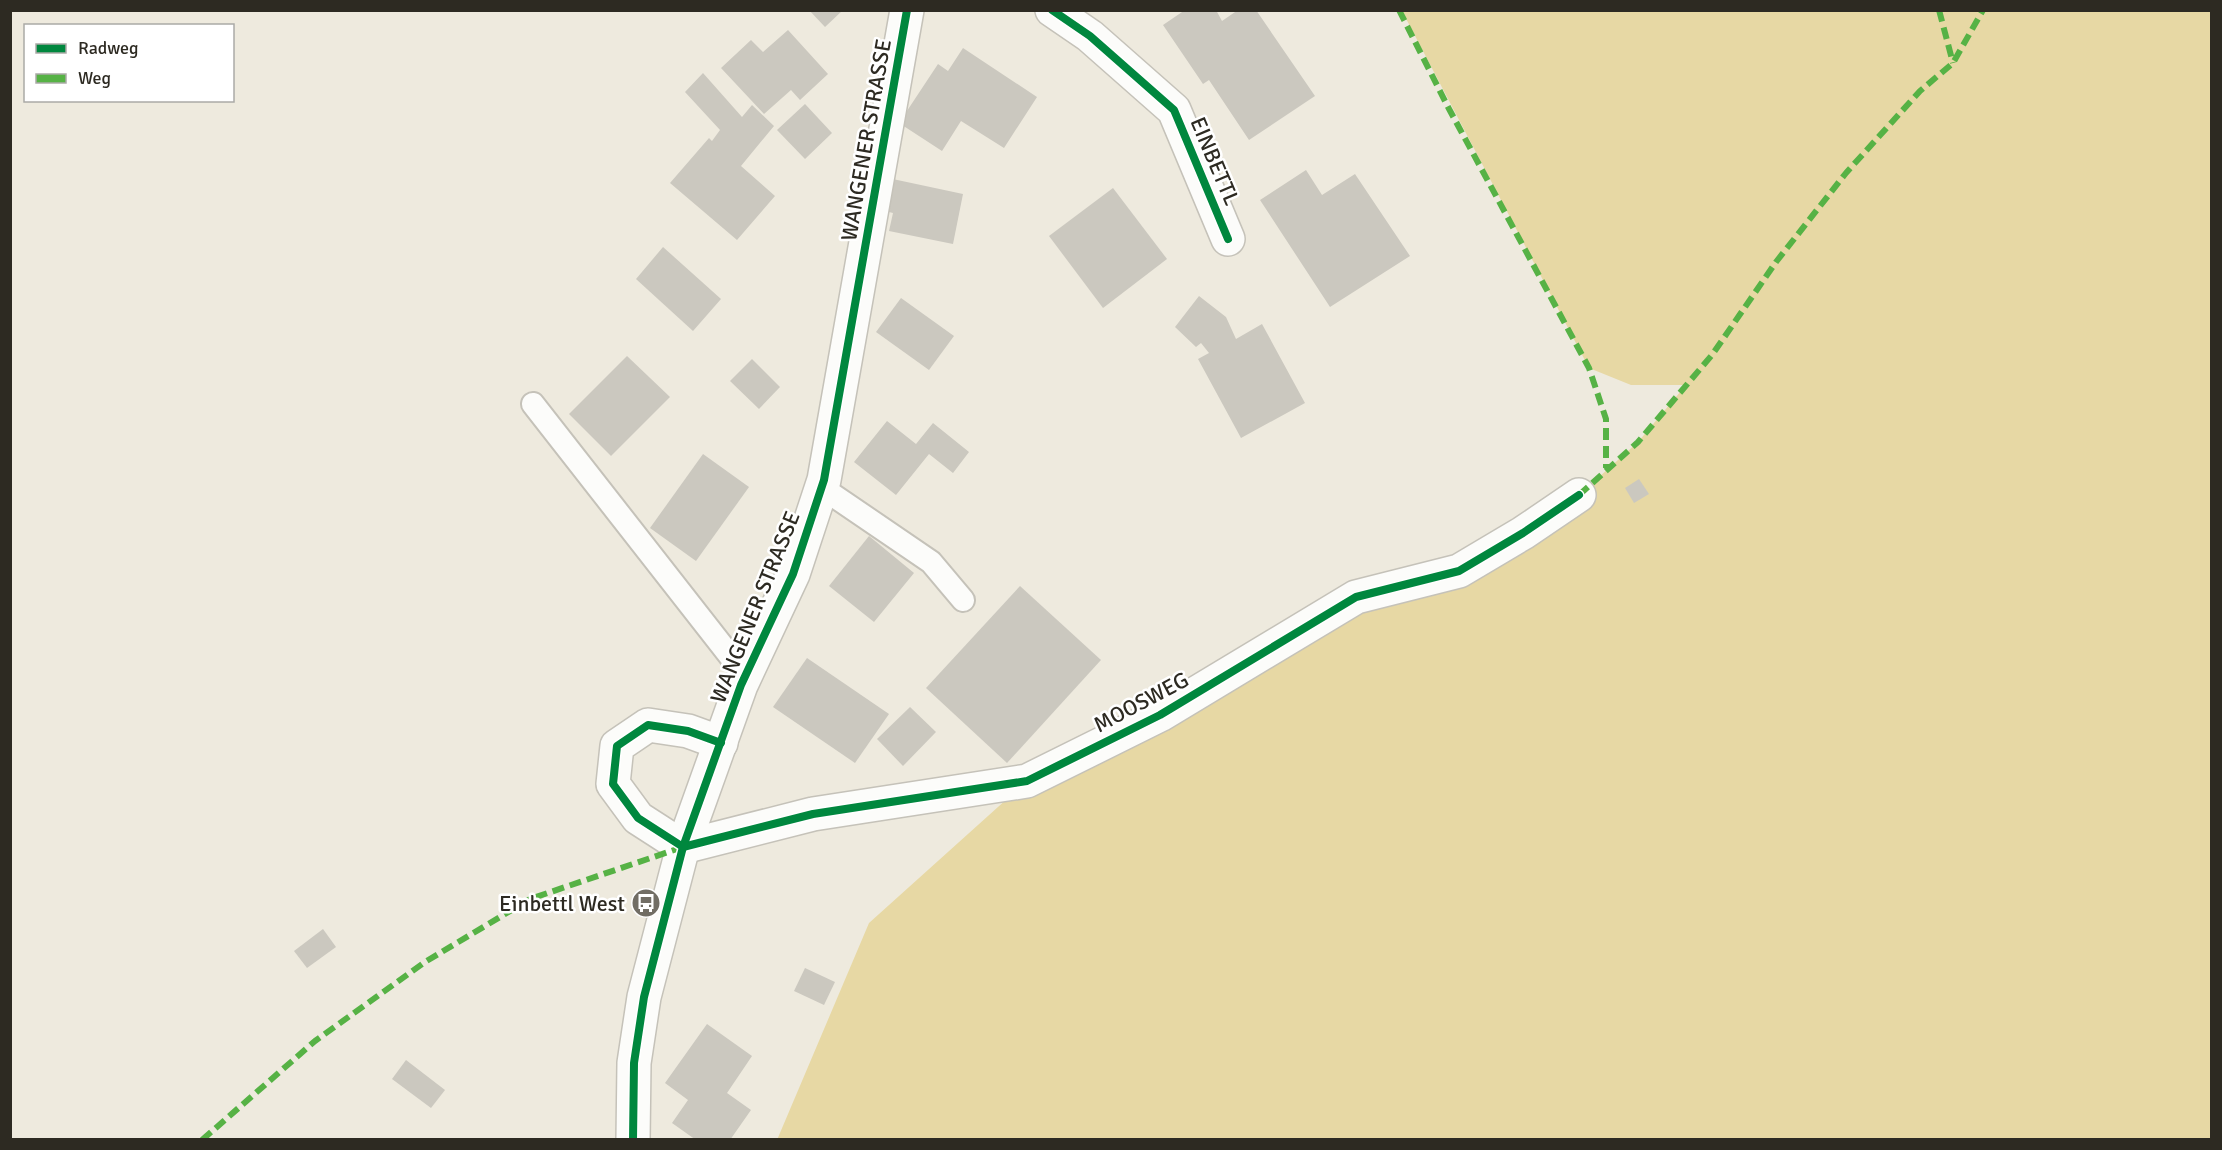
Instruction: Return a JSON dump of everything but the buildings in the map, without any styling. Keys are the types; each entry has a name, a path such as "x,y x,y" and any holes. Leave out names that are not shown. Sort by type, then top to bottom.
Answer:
{"street":[{"name":"WANGENER STRASSE","path":"633,1140 634,1063 644,998 683,847 745,675 793,574 821,487 907,10"},
{"name":"EINBETTL","path":"1052,10 1090,36 1174,110 1228,239"},
{"name":"MOOSWEG","path":"683,847 813,814 1027,781 1160,716 1356,597 1459,571 1523,533 1579,495"},
{"path":"683,847 638,818 613,784 618,746 648,724 688,731 721,743"}],"lane":[{"path":"533,404 745,675"},
{"path":"821,487 931,562 963,600"}],"shaded area":[{"path":"1402,11 2211,11 2211,1139 777,1140 869,923 1027,781 1356,597 1459,571 1579,495 1638,442 1686,385 1631,385 1589,368"}],"marked path":[{"path":"1399,10 1448,107 1589,368 1606,419 1606,468"},
{"path":"1939,10 1953,63"},
{"path":"1579,495 1638,442 1712,355 1776,262 1846,173 1920,91 1953,63 1983,10"},
{"path":"202,1140 315,1041 425,962 530,899 683,847"}],"cycle path":[{"path":"633,1140 634,1063 644,997 683,847 741,685 793,574 824,480 907,10"},
{"path":"1052,10 1090,36 1174,110 1228,239"},
{"path":"683,847 813,814 1027,781 1160,715 1356,597 1459,571 1523,533 1579,495"},
{"path":"683,847 638,818 613,784 617,746 648,725 688,731 721,743"}],"place":[{"name":"Einbettl West","path":"646,903"}]}
